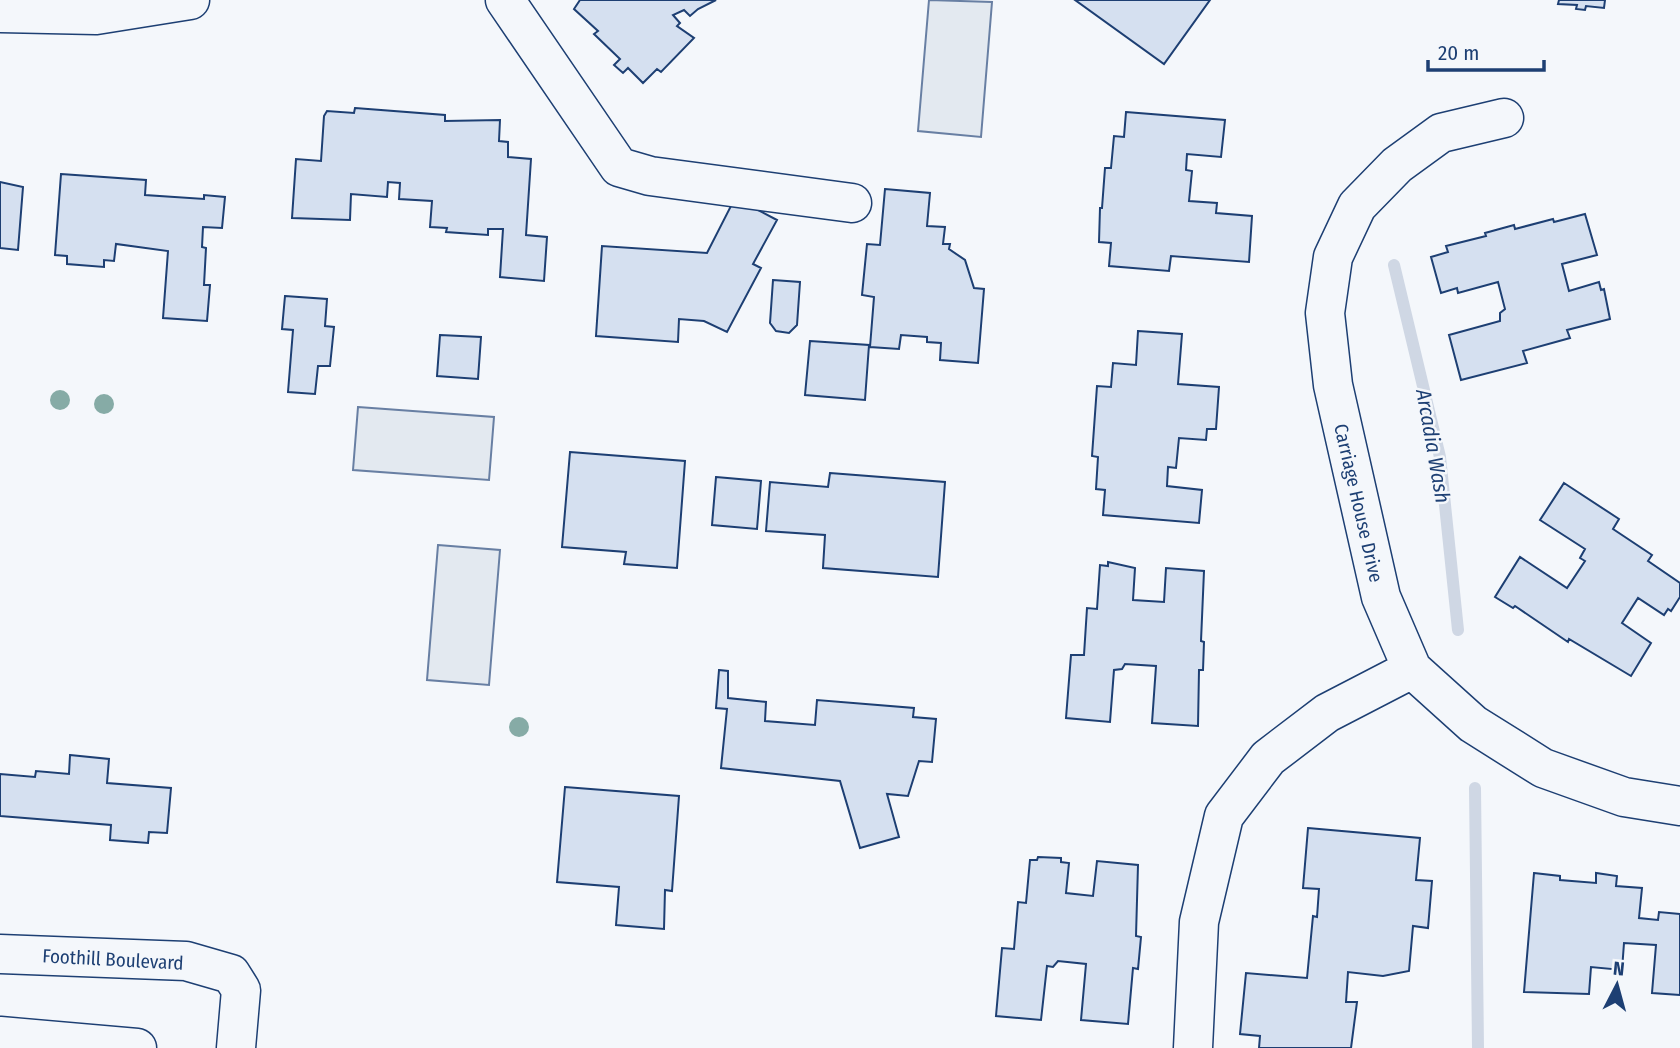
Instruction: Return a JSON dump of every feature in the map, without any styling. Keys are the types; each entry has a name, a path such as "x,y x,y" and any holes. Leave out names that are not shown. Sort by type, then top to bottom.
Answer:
{"street":[{"path":"0,13 96,15 191,0"},
{"path":"505,0 619,167 650,176 852,203"},
{"name":"Carriage House Drive","path":"1504,118 1441,133 1397,165 1357,206 1333,257 1325,313 1333,385 1381,597 1412,669 1473,724 1543,768 1624,797 1680,806"},
{"path":"1194,1048 1199,922 1224,817 1268,758 1327,713 1412,669"},
{"name":"Foothill Boulevard","path":"0,954 186,961 231,974 241,990 236,1048"},
{"path":"0,1036 137,1048"}],"shaded area":[{"path":"929,0 992,2 981,137 918,131"},
{"path":"358,407 494,417 489,480 353,470"},
{"path":"438,545 500,550 489,685 427,680"}],"building":[{"path":"580,0 716,0 690,16 684,10 673,15 680,23 677,26 694,38 661,72 657,69 643,83 628,68 623,73 614,65 620,59 594,34 598,31 574,9"},
{"path":"1075,0 1210,0 1164,64"},
{"path":"1559,0 1605,0 1604,8 1586,6 1585,10 1576,9 1577,5 1558,4"},
{"path":"355,108 445,115 445,121 500,120 499,141 508,142 508,157 531,159 526,235 547,237 544,281 500,277 503,229 488,229 488,235 446,232 447,228 430,227 432,201 399,199 400,183 388,182 387,197 351,194 350,220 292,218 296,159 321,161 324,116 327,111 354,113"},
{"path":"1126,112 1225,120 1221,157 1187,154 1186,170 1192,171 1189,201 1217,203 1216,213 1252,216 1249,262 1171,256 1169,271 1109,266 1111,243 1099,242 1100,208 1105,168 1111,168 1114,136 1124,137"},
{"path":"61,174 146,180 145,195 204,199 204,195 225,197 222,228 203,227 202,247 206,248 204,285 210,285 207,321 163,318 168,251 116,244 114,261 104,260 104,267 67,264 67,256 55,255"},
{"path":"0,182 23,187 18,250 0,248"},
{"path":"885,189 930,193 927,226 945,227 943,244 950,244 949,249 965,260 974,288 984,289 978,363 940,360 941,343 927,342 927,337 901,335 899,349 870,347 874,297 862,295 867,244 880,245"},
{"path":"735,198 777,220 753,264 761,268 727,332 704,321 679,319 678,342 596,336 602,246 707,253"},
{"path":"1585,214 1597,255 1562,264 1569,291 1599,282 1601,290 1604,289 1610,319 1567,330 1570,338 1523,351 1527,363 1461,380 1449,335 1500,321 1500,313 1505,309 1498,282 1458,293 1457,288 1441,293 1431,257 1448,252 1446,246 1486,236 1485,233 1514,225 1515,229"},
{"path":"773,280 800,282 797,325 789,333 776,331 770,323"},
{"path":"285,296 327,299 325,326 334,327 330,366 318,366 315,394 288,392 293,330 282,329"},
{"path":"1138,331 1182,334 1178,384 1219,387 1216,429 1207,429 1206,440 1179,438 1176,468 1168,467 1167,486 1202,490 1199,523 1103,515 1105,490 1096,489 1098,457 1092,456 1097,386 1111,387 1113,363 1136,365"},
{"path":"440,335 481,337 478,379 437,376"},
{"path":"810,341 869,345 865,400 805,395"},
{"path":"570,452 685,461 677,568 624,564 626,552 562,547"},
{"path":"830,473 945,482 938,577 823,568 825,535 766,531 770,482 828,487"},
{"path":"716,477 761,481 757,529 712,525"},
{"path":"1564,483 1619,519 1613,529 1652,555 1648,561 1680,583 1680,597 1671,611 1668,609 1664,615 1638,598 1622,623 1651,643 1631,676 1569,639 1568,642 1515,606 1513,608 1495,597 1520,557 1567,588 1585,561 1580,558 1585,549 1540,520"},
{"path":"1108,562 1135,568 1133,600 1164,602 1166,568 1204,571 1201,641 1204,642 1203,670 1199,670 1198,726 1152,723 1156,666 1125,664 1122,669 1114,670 1110,722 1066,718 1071,655 1084,655 1087,608 1097,609 1100,565 1108,566"},
{"path":"719,670 728,671 728,698 766,702 765,721 815,725 817,700 914,708 913,717 936,719 932,762 919,761 908,796 887,794 899,837 860,848 840,781 721,768 727,709 716,708"},
{"path":"70,755 109,759 107,783 171,788 167,833 149,832 148,843 110,840 111,825 0,816 0,774 35,777 36,771 69,774"},
{"path":"565,787 679,796 672,891 665,890 664,929 616,925 619,887 557,882"},
{"path":"1308,828 1420,838 1416,880 1432,881 1428,928 1413,926 1409,971 1383,976 1348,972 1346,1002 1357,1002 1351,1048 1259,1048 1260,1036 1240,1034 1246,973 1307,978 1313,916 1317,917 1319,889 1303,888"},
{"path":"1038,857 1061,858 1061,862 1069,863 1066,893 1093,896 1097,861 1138,865 1136,936 1141,937 1138,969 1133,968 1128,1024 1081,1020 1086,964 1058,961 1053,967 1047,966 1041,1020 996,1016 1002,948 1014,949 1018,902 1026,903 1030,860 1037,860"},
{"path":"1534,873 1560,876 1560,880 1596,883 1596,873 1617,876 1616,886 1642,888 1639,918 1658,920 1659,912 1680,914 1680,995 1652,993 1656,945 1624,943 1622,970 1591,967 1589,994 1524,992"}],"waterway":[{"name":"Arcadia Wash","path":"1394,265 1440,457 1458,630"},
{"name":"Arcadia Wash","path":"1475,788 1478,1048"}]}
